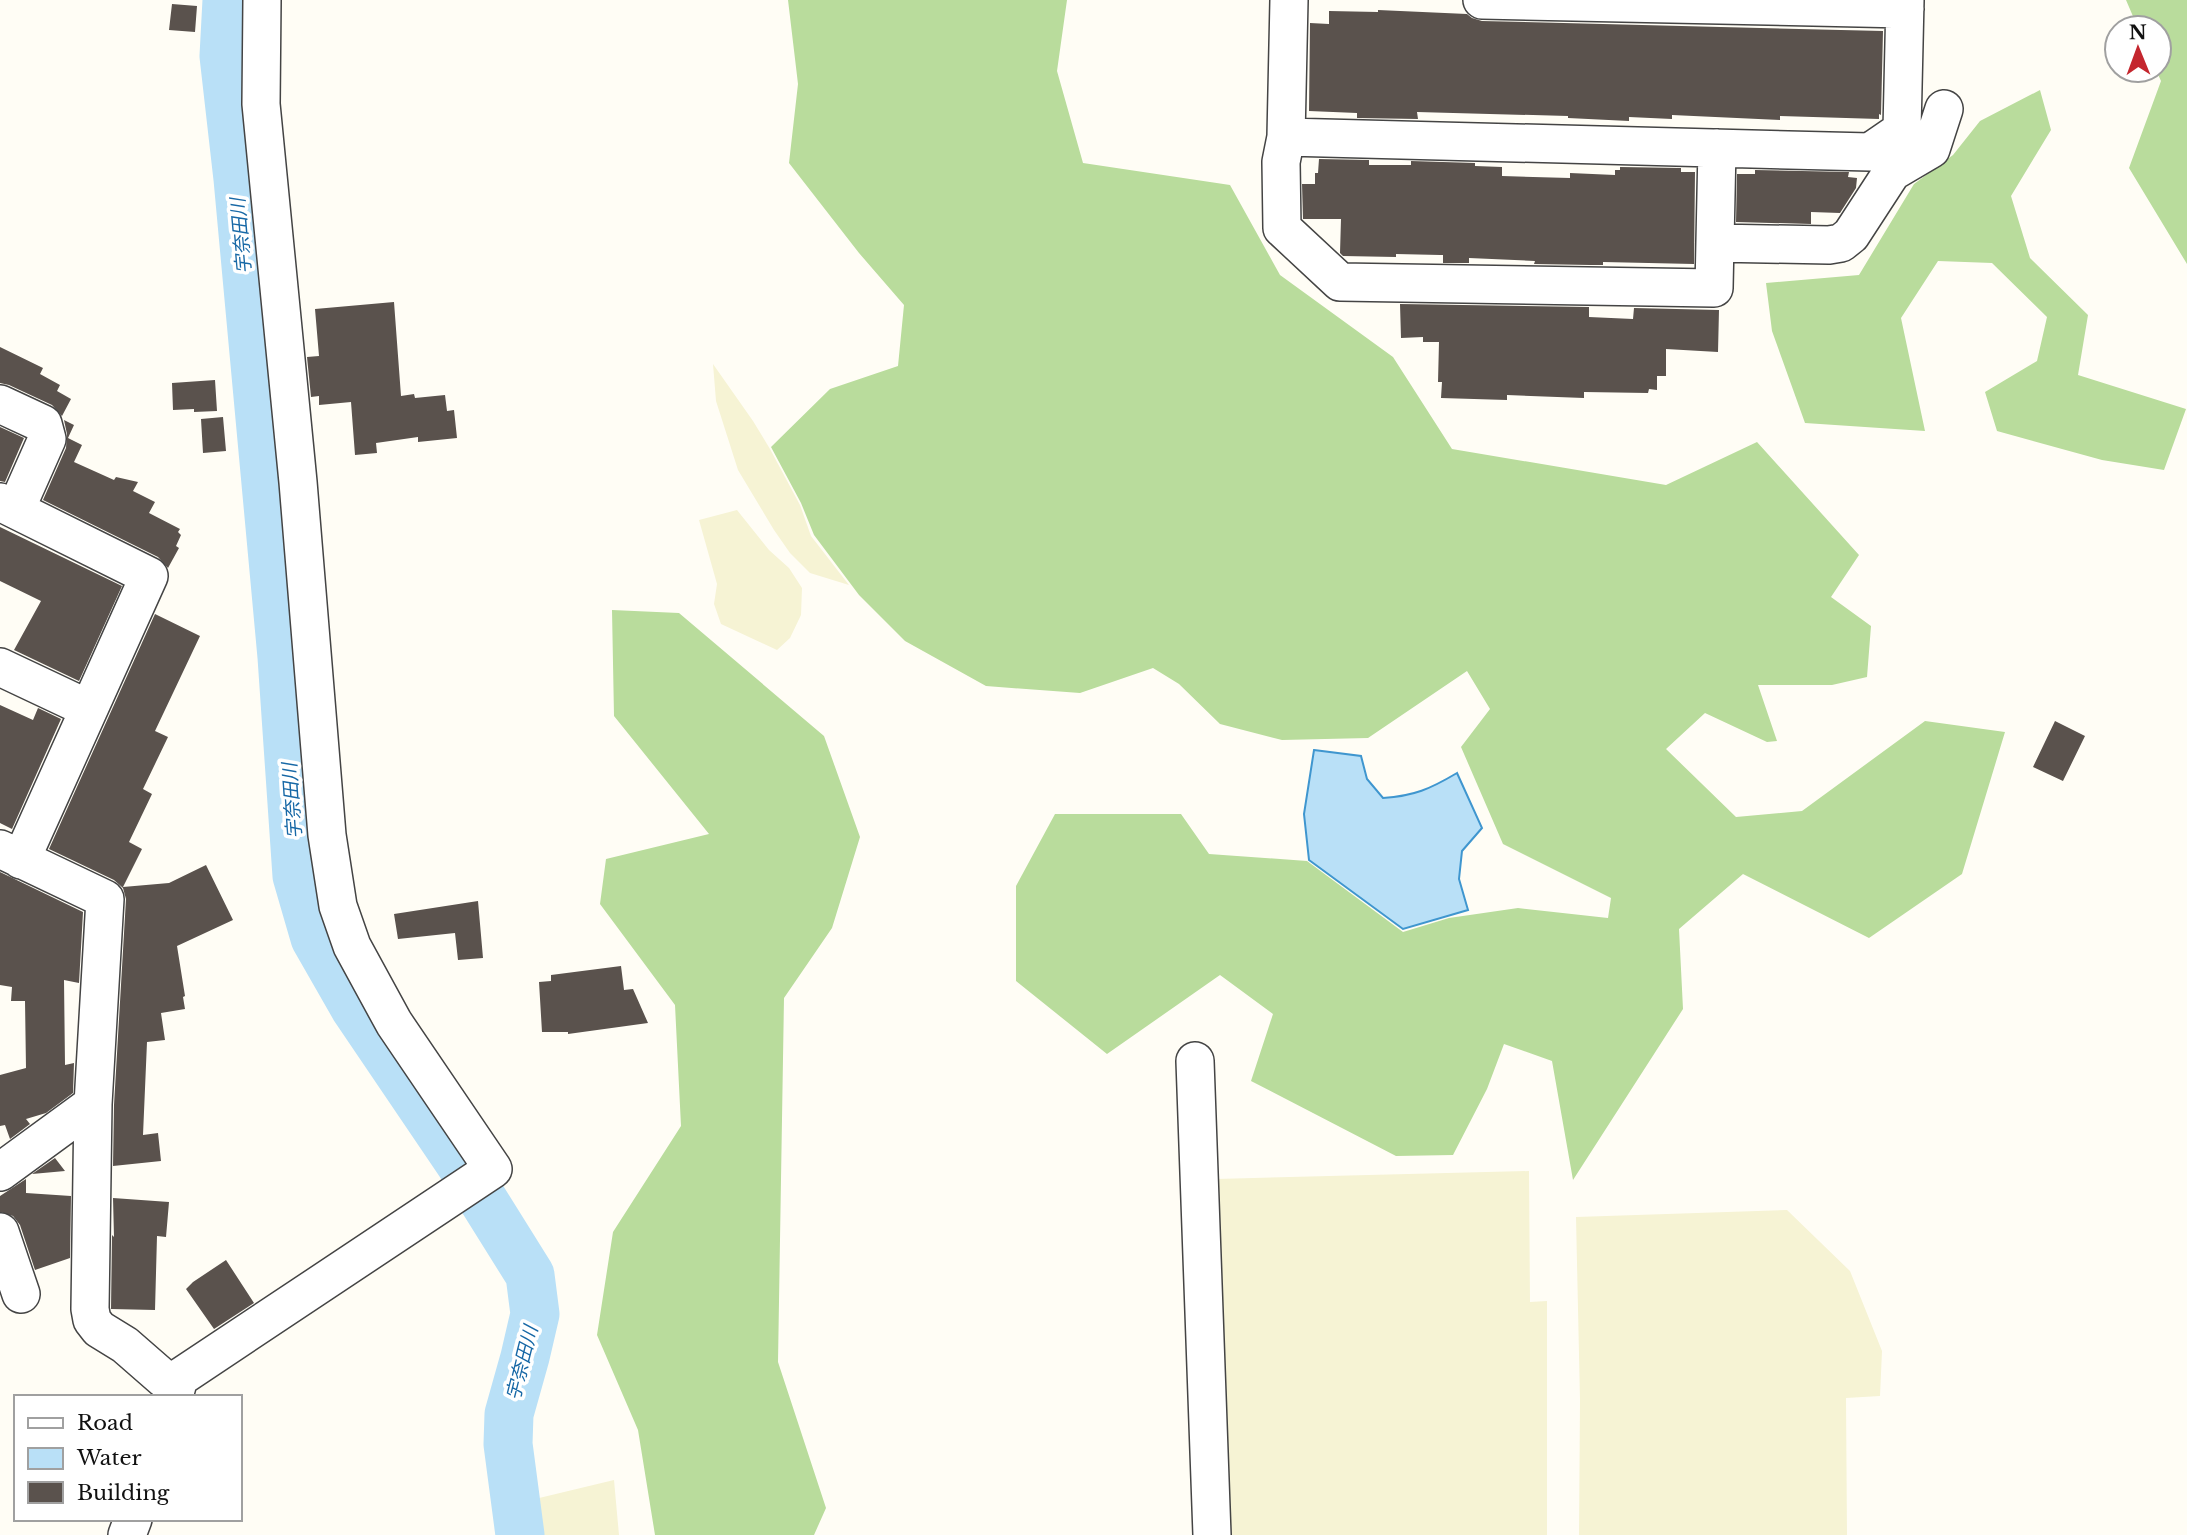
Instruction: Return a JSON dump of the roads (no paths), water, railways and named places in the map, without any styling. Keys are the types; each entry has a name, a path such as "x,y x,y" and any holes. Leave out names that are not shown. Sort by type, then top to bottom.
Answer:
{"street":[{"path":"0,404 43,424 47,439 8,505 149,576 89,709 11,855 105,899 93,1104 90,1308 92,1320 99,1329 125,1345 176,1390 179,1378 493,1169 375,991 352,946 338,906 327,835 297,468 261,104 262,0"},
{"path":"1289,0 1286,137 1281,162 1282,228 1340,282 1714,288 1717,148"},
{"path":"1286,137 1870,152 1902,130 1905,4 1482,0"},
{"path":"1715,243 1829,246 1841,243 1851,234 1892,172 1931,149 1944,109"},
{"path":"0,667 89,709"},
{"path":"1195,1061 1212,1535"},
{"path":"0,1172 93,1104"},
{"path":"0,1233 22,1294"}],"water":[{"path":"1314,750 1361,756 1367,779 1383,798 1422,791 1457,773 1482,828 1462,851 1459,879 1468,910 1403,929 1309,860 1304,814"}],"waterway":[{"name":"宇奈田川","path":"227,0 224,56 238,179 282,657 297,876 315,938 355,1008 460,1163 530,1275 535,1314 509,1414 508,1444 520,1535"}]}
